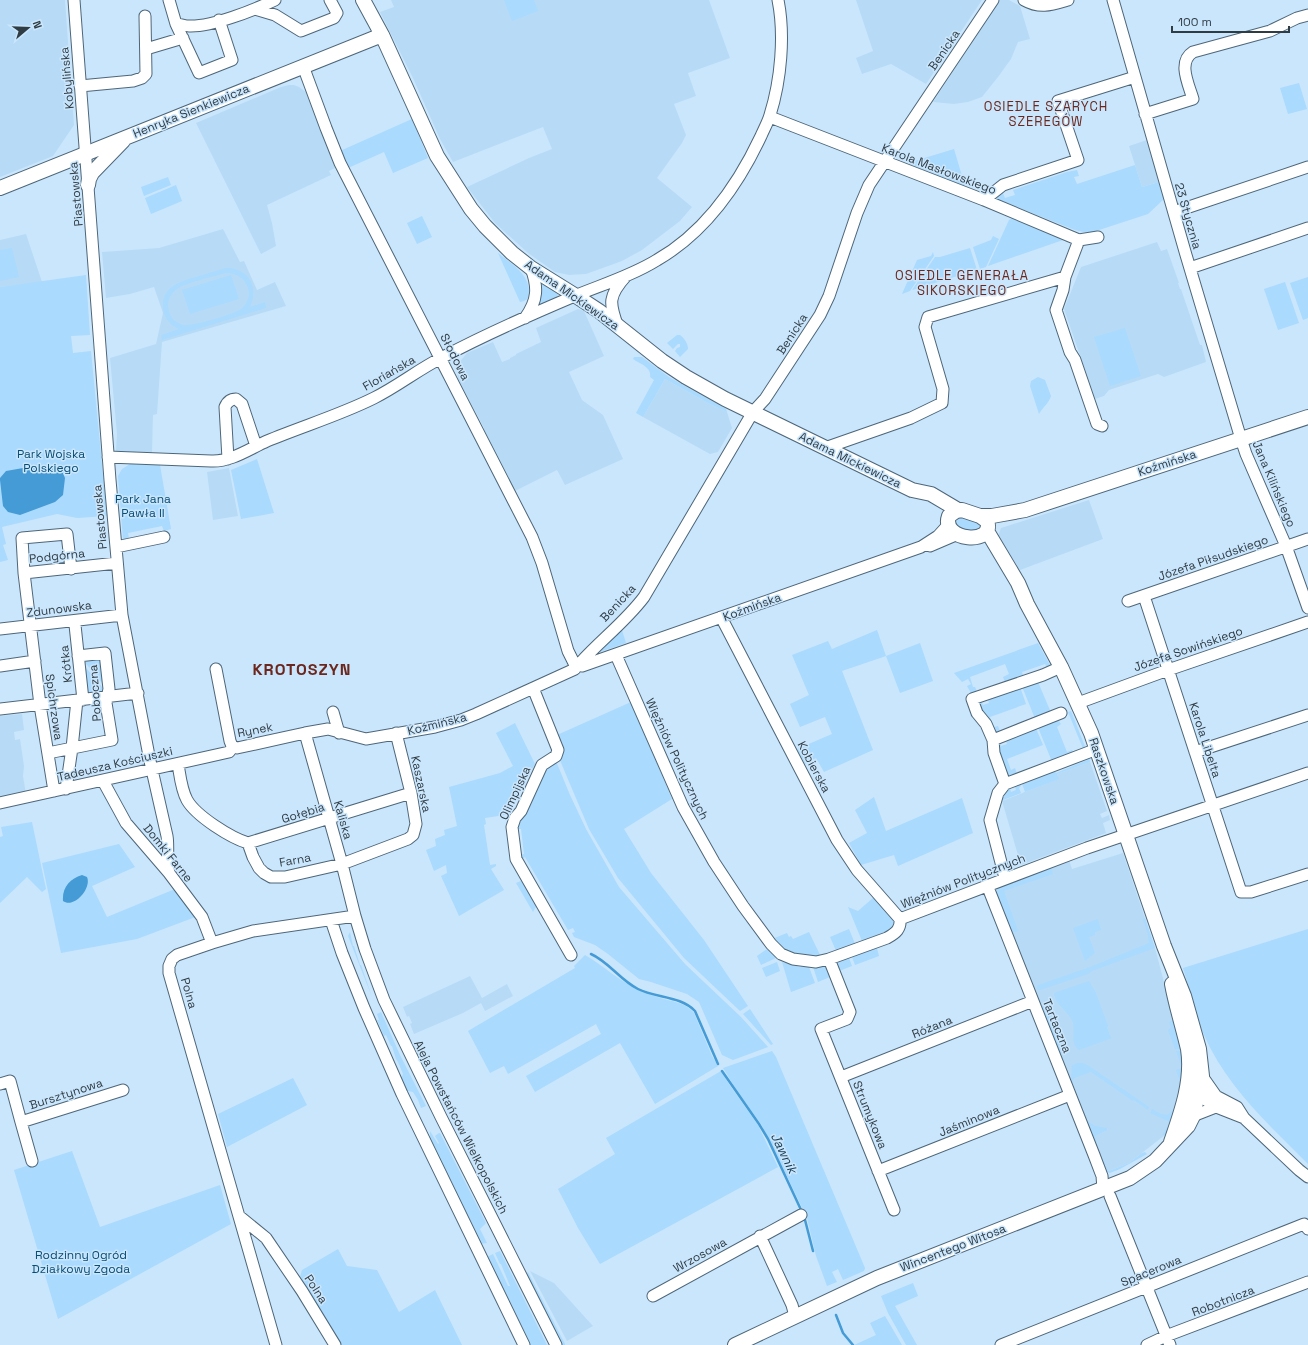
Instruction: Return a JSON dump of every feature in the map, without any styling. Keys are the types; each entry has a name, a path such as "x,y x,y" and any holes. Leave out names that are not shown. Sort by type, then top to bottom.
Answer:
{"main road":[{"name":"Adama Mickiewicza","path":"363,0 382,35 437,156 444,168 463,197 485,226 512,253 531,268 576,296 662,361 686,377 725,399 912,490 923,499 939,508 953,522"},
{"name":"Henryka Sienkiewicza","path":"0,188 382,35"},
{"path":"88,185 88,179 92,174 128,137"},
{"name":"Koźmińska","path":"980,516 992,516 1025,510 1308,418"},
{"path":"980,516 962,510 953,522 968,537 984,532"},
{"name":"Koźmińska","path":"984,532 997,523 1016,516 1025,510"},
{"name":"Raszkowska","path":"980,516 987,521 984,532 989,548 1014,590 1027,604 1061,667 1097,749 1164,946 1184,996 1192,1023 1199,1049 1202,1076 1192,1094"},
{"name":"Raszkowska","path":"1164,946 1174,998 1188,1051 1188,1073 1192,1094"},
{"name":"Wincentego Witosa","path":"735,1345 751,1342 795,1316 877,1278 1130,1178 1155,1161 1186,1129 1193,1116 1192,1094"},
{"name":"Wincentego Witosa","path":"1168,1148 1192,1094"}],"street":[{"name":"Kobylińska","path":"74,0 85,154"},
{"path":"169,0 176,24 199,73 232,60 219,20"},
{"path":"176,24 188,26 204,24 255,9 275,0"},
{"path":"255,9 275,15 301,31 334,18 337,14 330,0"},
{"name":"Floriańska","path":"108,457 211,461 228,459 260,444 346,411 376,397 441,358 525,318 626,275 663,257 679,245 706,220 730,191 744,170 770,117 779,78 781,23 778,0"},
{"name":"Benicka","path":"578,665 595,646 638,606 644,597 753,412 765,399 820,314 833,284 857,213 869,185 993,0"},
{"path":"1024,0 1033,6 1047,5 1068,0"},
{"name":"23 Stycznia","path":"1113,0 1241,439"},
{"path":"1145,114 1193,99 1185,66 1186,59 1193,52 1270,31 1297,18 1308,15"},
{"path":"80,86 133,81 142,78 146,74 145,16"},
{"path":"146,49 183,38"},
{"name":"Słodowa","path":"303,66 340,163 532,537 542,563 568,651 578,665"},
{"path":"984,200 1003,185 1078,160 1058,101 1135,77"},
{"name":"Karola Masłowskiego","path":"770,117 984,200 1080,240"},
{"name":"Piastowska","path":"85,154 108,457 122,615 168,846 167,865 169,873"},
{"path":"1174,212 1308,167"},
{"path":"1190,268 1308,228"},
{"path":"1098,237 1080,240 1065,277 1063,290 1056,310 1097,424 1102,426"},
{"path":"525,318 533,305 536,292 536,282 531,268"},
{"path":"618,327 611,304 612,295 618,284 626,275"},
{"path":"826,448 911,418 942,403 944,389 925,328 928,317 1065,277"},
{"path":"228,459 224,407 231,400 236,399 242,404 260,444"},
{"name":"Jana Kilińskiego","path":"1241,439 1246,454 1286,546 1308,608"},
{"name":"Koźmińska","path":"339,733 366,739 435,727 461,720 530,689 578,665 616,655 921,547 930,546 953,522"},
{"name":"Spichrzowa","path":"54,792 40,705 24,573 22,538 67,534 71,569"},
{"path":"116,548 164,537"},
{"name":"Józefa Piłsudskiego","path":"1128,601 1308,539"},
{"name":"Podgórna","path":"24,573 117,563"},
{"name":"Karola Libelta","path":"1144,596 1241,892 1251,892 1308,874"},
{"name":"Zdunowska","path":"0,629 122,615"},
{"name":"Kobierska","path":"721,618 837,840 857,870 900,918"},
{"name":"Józefa Sowińskiego","path":"1078,703 1168,670 1308,622"},
{"name":"Krótka","path":"66,789 80,700 75,625"},
{"name":"Poboczna","path":"72,748 112,740 106,703 109,689 105,653 78,656"},
{"name":"Więźniów Politycznych","path":"616,655 682,807 714,862 743,906 771,944 781,954 797,960 816,962 829,959 895,934 900,924 900,918 1126,834 1308,774"},
{"path":"0,666 35,661"},
{"path":"1006,784 994,753 993,740 986,724 977,713 972,699 1043,675 1061,667"},
{"name":"Rynek","path":"216,669 230,740 233,747 237,748 328,729 339,733"},
{"name":"Olimpijska","path":"530,689 558,750 556,756 542,765 513,823 512,830 516,856 571,955"},
{"path":"0,710 138,693"},
{"path":"333,712 339,733"},
{"path":"993,740 1062,713"},
{"path":"1195,752 1308,715"},
{"name":"Kaliska","path":"305,733 355,916"},
{"name":"Kaszarska","path":"342,864 408,839 412,835 416,824 411,793 396,733"},
{"name":"Tadeusza Kościuszki","path":"0,803 229,752 233,747"},
{"path":"48,753 72,748"},
{"path":"1005,878 990,820 998,793 1006,784 1097,749"},
{"path":"178,764 186,798 190,804 208,821 240,841 248,843"},
{"name":"Domki Farne","path":"103,781 126,823 169,873 202,917 212,942"},
{"name":"Gołębia","path":"248,843 411,793"},
{"name":"Farna","path":"248,843 259,868 271,877 285,876 342,864"},
{"name":"Tartaczna","path":"987,885 1168,1341"},
{"name":"Polna","path":"276,1345 169,972 169,966 172,959 177,955 212,942 253,931 355,916"},
{"name":"Aleja Powstańców Wielkopolskich","path":"355,916 365,949 384,1000 408,1051 556,1345"},
{"path":"331,920 342,953 402,1094 524,1345"},
{"name":"Strumykowa","path":"829,959 850,1012 847,1019 821,1029 894,1210"},
{"name":"Różana","path":"841,1077 1032,1001"},
{"path":"1202,1076 1216,1096"},
{"name":"Bursztynowa","path":"0,1084 10,1082 21,1122 123,1090"},
{"path":"1192,1094 1216,1096 1237,1107 1244,1118 1308,1177"},
{"path":"1192,1094 1216,1107 1244,1118"},
{"name":"Jaśminowa","path":"878,1171 1070,1095"},
{"path":"1193,1116 1216,1107"},
{"path":"21,1122 32,1161"},
{"name":"Wrzosowa","path":"653,1296 800,1215"},
{"name":"Polna","path":"239,1216 266,1238 302,1291 335,1345"},
{"name":"Spacerowa","path":"1001,1345 1304,1224 1308,1230"},
{"path":"760,1236 792,1305 795,1316"},
{"name":"Robotnicza","path":"1146,1345 1168,1341 1308,1282"}],"shaded area":[{"path":"0,0 65,0 74,125 53,156 0,177"},
{"path":"391,0 709,0 730,58 688,73 696,96 674,104 686,135 657,178 692,207 680,221 642,250 622,261 586,274 569,275 555,272 528,253 495,223 467,187 552,149 543,127 453,162 440,139 413,78 380,12 394,7"},
{"path":"856,0 982,0 926,84 891,64 862,74 856,58 873,51"},
{"path":"1000,0 1009,0 1020,6 1030,39 1018,42 1011,59 982,97 968,102 954,104 933,102"},
{"path":"289,85 299,87 306,92 335,168 329,171 331,175 267,205 276,246 261,254 196,123"},
{"path":"1147,140 1159,182 1142,187 1129,146"},
{"path":"223,229 240,262 244,261 257,290 275,282 286,306 162,342 157,414 153,415 152,453 116,451 117,434 110,358 156,344 163,313 154,287 130,294 106,298 102,252 159,248"},
{"path":"26,234 42,282 0,287 0,240"},
{"path":"1157,242 1161,251 1167,249 1200,345 1202,345 1206,362 1164,377 1158,374 1109,390 1104,396 1095,399 1064,309 1081,267"},
{"path":"578,309 584,311 604,356 569,372 582,400 603,415 623,459 565,485 557,470 515,491 458,379 458,364 467,353 493,342 502,362 510,359 516,354 541,342 536,328"},
{"path":"665,379 727,412 732,428 718,452 710,454 643,417"},
{"path":"52,466 62,471 65,478 63,495 55,502 20,515 8,512 3,506 0,480 6,471 29,467"},
{"path":"229,468 238,516 213,520 207,472"},
{"path":"1089,500 1103,539 1020,570 1014,563 998,536 1001,528"},
{"path":"22,714 24,730 14,732 15,740 20,739 26,794 0,798 0,716"},
{"path":"1090,762 1107,811 1100,814 1102,818 1109,815 1110,820 1103,823 1106,833 1021,865 1002,801 1058,779 1057,774"},
{"path":"1123,853 1155,948 1178,1035 1183,1066 1179,1100 1165,1135 1129,1163 1109,1171 1106,1170 996,892 999,886 1069,860 1072,869"},
{"path":"82,875 87,877 88,882 85,892 77,900 67,903 63,901 65,888 70,881"},
{"path":"470,976 482,998 507,984 513,996 485,1011 481,1003 463,1013 414,1034 410,1024 412,1023 409,1016 407,1017 403,1007"},
{"path":"530,1271 554,1283 593,1326 567,1341"}],"green space":[{"path":"504,0 534,0 538,11 512,21"},
{"path":"1299,83 1307,109 1288,114 1280,88"},
{"path":"412,119 428,158 393,173 384,152 348,168 340,151"},
{"path":"954,149 965,186 908,163"},
{"path":"1135,165 1142,187 1159,182 1164,199 1148,214 1093,232 1075,230 996,199 996,196 1002,191 1005,198 1015,195 1013,190 1067,172 1077,170 1079,176 1074,177 1077,184"},
{"path":"168,177 171,185 144,196 141,187"},
{"path":"176,185 182,201 151,214 145,198"},
{"path":"422,216 432,237 417,244 407,223"},
{"path":"1012,218 1066,239 988,266 1009,220"},
{"path":"993,236 999,239 986,267 980,269 973,247 991,240"},
{"path":"12,248 19,277 0,281 0,250"},
{"path":"970,248 977,270 912,290 935,257 940,257"},
{"path":"933,252 934,256 910,291 902,294 917,260 931,256"},
{"path":"498,253 513,265 526,280 529,293 528,298 525,300 520,302"},
{"path":"226,268 241,271 250,280 253,292 250,307 265,302 266,308 162,340 161,335 179,329 168,321 165,315 163,301 165,294 174,286 186,280","holes":["230,273 242,278 247,284 249,293 248,300 241,309 213,320 188,325 180,324 172,318 168,308 168,302 177,289 186,284"]},
{"name":"Park Wojska Polskiego","path":"86,275 90,335 71,336 73,353 91,351 107,516 77,518 57,514 2,527 6,544 3,545 8,560 0,562 0,287"},
{"path":"231,275 239,299 190,314 182,290"},
{"path":"1308,277 1308,318 1303,320 1290,283"},
{"path":"539,281 557,292 558,295 556,298 537,307"},
{"path":"1285,282 1299,323 1278,330 1264,289"},
{"path":"1125,328 1141,376 1110,386 1094,337"},
{"path":"677,335 680,335 683,338 688,347 688,349 680,357 675,351 680,347 680,344 673,349 667,343"},
{"path":"634,357 642,357 669,377 726,409 727,412 665,379 643,417 636,413 654,380 650,377 647,368 633,359"},
{"path":"1038,377 1045,380 1051,396 1039,414 1030,386 1031,381"},
{"path":"257,459 274,513 241,519 231,470"},
{"name":"Park Jana Pawła II","path":"130,464 160,465 171,529 164,531 162,526 128,533 129,539 123,540 118,476 122,469"},
{"path":"959,517 978,522 983,528 974,532 962,530 958,528 955,523"},
{"path":"621,627 626,643 600,652 599,650"},
{"path":"877,630 886,656 842,671 873,750 824,772 816,758 805,764 797,749 832,734 825,717 800,727 790,704 809,695 792,655 828,641 832,649"},
{"path":"920,643 933,681 900,693 886,656"},
{"path":"1038,643 1050,665 1048,669 1045,664 1022,672 1024,678 1006,685 1003,677 1009,674 1005,664 970,677 973,687 975,687 978,694 971,693 967,686 971,684 968,679 962,682 954,673"},
{"path":"100,656 107,689 83,660"},
{"path":"82,663 106,692 85,694"},
{"path":"1038,682 1052,715 1036,721 1021,684"},
{"path":"1019,684 1026,704 990,717 994,727 998,726 1001,734 995,736 979,712 978,701 980,698 983,705 989,703 987,696"},
{"path":"631,702 672,799 624,829 651,873 704,940 748,1006 740,1011 684,958 618,878 589,829 559,758 557,735"},
{"path":"1071,711 1086,749 1084,751 1068,712"},
{"path":"1058,720 1061,724 1057,727 1067,752 1072,750 1073,752 1053,764 1037,725"},
{"path":"515,723 535,764 508,812 505,815 485,818 486,824 484,825 490,865 496,864 496,866 491,869 504,890 459,916 441,876 447,873 446,865 434,871 426,850 436,846 435,839 445,835 444,830 457,826 449,787 500,773 513,766 496,733"},
{"path":"1035,726 1043,745 1007,759 1011,770 1015,768 1018,777 1007,777 996,743 999,740 1001,746 1007,744 1005,738"},
{"path":"1086,756 1089,756 1090,762 1057,774 1059,779 1025,792 1021,781 1053,768 1056,773 1087,760"},
{"path":"556,761 586,829 619,887 685,964 741,1017 768,1047 733,1060 722,1055 699,1002 687,994 639,979 595,945 574,937 572,933 575,932 573,928 568,930 525,857 520,860 518,855 524,854 521,829 515,829 543,770"},
{"path":"1019,781 1021,793 998,802 1009,785 1011,792 1016,790 1014,783"},
{"path":"874,797 886,831 962,798 973,833 898,866 894,855 861,865 849,843 867,833 855,810"},
{"path":"32,822 46,889 42,892 27,877 0,903 0,837 3,836 1,827"},
{"path":"119,844 135,867 92,886 107,917 175,889 198,916 137,939 61,953 42,863"},
{"path":"1051,867 1053,874 1004,891 1018,931 1012,932 996,892 999,886"},
{"path":"523,880 537,905 533,912 516,883"},
{"path":"874,897 895,919 896,926 888,931 862,941 848,907 858,911"},
{"path":"1145,918 1155,948 1092,971 1088,974 1040,990 1037,989 1038,985 1090,967 1149,943 1143,919"},
{"path":"1098,919 1101,930 1095,932 1095,935 1089,937 1095,953 1085,961 1073,928"},
{"path":"849,929 856,946 837,953 830,937"},
{"path":"1308,929 1308,1164 1264,1120 1224,1072 1204,1035 1183,968"},
{"path":"350,932 353,946 372,997 348,936"},
{"path":"809,932 821,957 813,958 787,954 772,939 787,933 789,937 791,936 793,939"},
{"path":"877,948 879,956 855,965 852,957"},
{"path":"767,949 776,958 761,965 757,956"},
{"path":"585,955 633,987 658,997 683,1004 690,1009 694,1013 712,1056 718,1066 655,1104 620,1043 535,1092 526,1076 601,1034 596,1024 508,1074 504,1066 490,1073 468,1031 575,968 574,966"},
{"path":"849,958 852,966 839,971 836,963"},
{"path":"777,962 780,971 766,977 762,968"},
{"path":"782,962 800,967 809,967 815,983 791,992"},
{"path":"825,966 830,977 818,982 813,967"},
{"path":"1089,981 1096,993 1110,1036 1112,1038 1079,1050 1074,1041 1072,1020 1057,1002 1054,993"},
{"path":"1040,1003 1048,1014 1054,1027 1061,1054 1059,1053"},
{"path":"750,1009 773,1044 771,1045 743,1014"},
{"path":"381,1012 400,1055 426,1106 421,1108 413,1092 408,1091 423,1122 419,1121 401,1079 403,1074 392,1046 386,1035 384,1036 377,1020 379,1020 377,1014"},
{"path":"1173,1020 1181,1049 1175,1049 1168,1030 1171,1028 1169,1022"},
{"path":"772,1051 776,1057 865,1268 864,1271 843,1280 838,1269 832,1272 837,1282 827,1286 816,1256 807,1218 761,1124 739,1094 723,1068"},
{"path":"1176,1051 1181,1051 1182,1068"},
{"path":"1083,1063 1089,1066 1149,1107 1148,1110 1091,1072 1074,1078 1072,1083 1072,1065"},
{"path":"1182,1068 1180,1094 1174,1116 1165,1135 1162,1135 1170,1122 1150,1113 1152,1109 1161,1114 1167,1115 1176,1106 1179,1097 1180,1080 1176,1070"},
{"path":"721,1071 758,1125 778,1167 600,1264 578,1228 558,1189 615,1154 606,1138"},
{"path":"293,1078 307,1105 227,1147 218,1114"},
{"path":"1086,1120 1095,1126 1107,1128 1107,1130 1095,1136 1097,1142 1095,1143"},
{"path":"430,1131 438,1144 439,1143 435,1136 440,1133 486,1223 480,1229 487,1243 480,1244 432,1145"},
{"name":"Rodzinny Ogród Działkowy Zgoda","path":"72,1151 100,1227 220,1185 231,1224 58,1319 14,1170"},
{"path":"1145,1152 1147,1154 1110,1173 1107,1172 1101,1158 1102,1157 1109,1171 1129,1163"},
{"path":"338,1249 347,1266 377,1270 399,1312 435,1290 462,1345 340,1345 340,1342 299,1280 302,1270"},
{"path":"500,1251 547,1345 530,1345 524,1333 487,1257 493,1254 508,1286 510,1286 495,1253"},
{"path":"528,1272 565,1345 562,1345 525,1275"},
{"path":"913,1283 918,1296 895,1306 917,1345 906,1345 888,1313 881,1296"},
{"path":"885,1316 902,1345 854,1345 876,1335 870,1323"}],"waterway":[{"name":"Jawnik","path":"591,954 638,989 683,1002 695,1011 718,1064"},
{"name":"Jawnik","path":"722,1071 768,1139 802,1212"},
{"name":"Jawnik","path":"804,1216 813,1251"},
{"name":"Jawnik","path":"836,1315 843,1333 853,1345"}],"district":[{"name":"OSIEDLE SZARYCH SZEREGÓW","path":"1046,114"},
{"name":"OSIEDLE GENERAŁA SIKORSKIEGO","path":"962,282"},
{"name":"KROTOSZYN","path":"302,669"}]}
